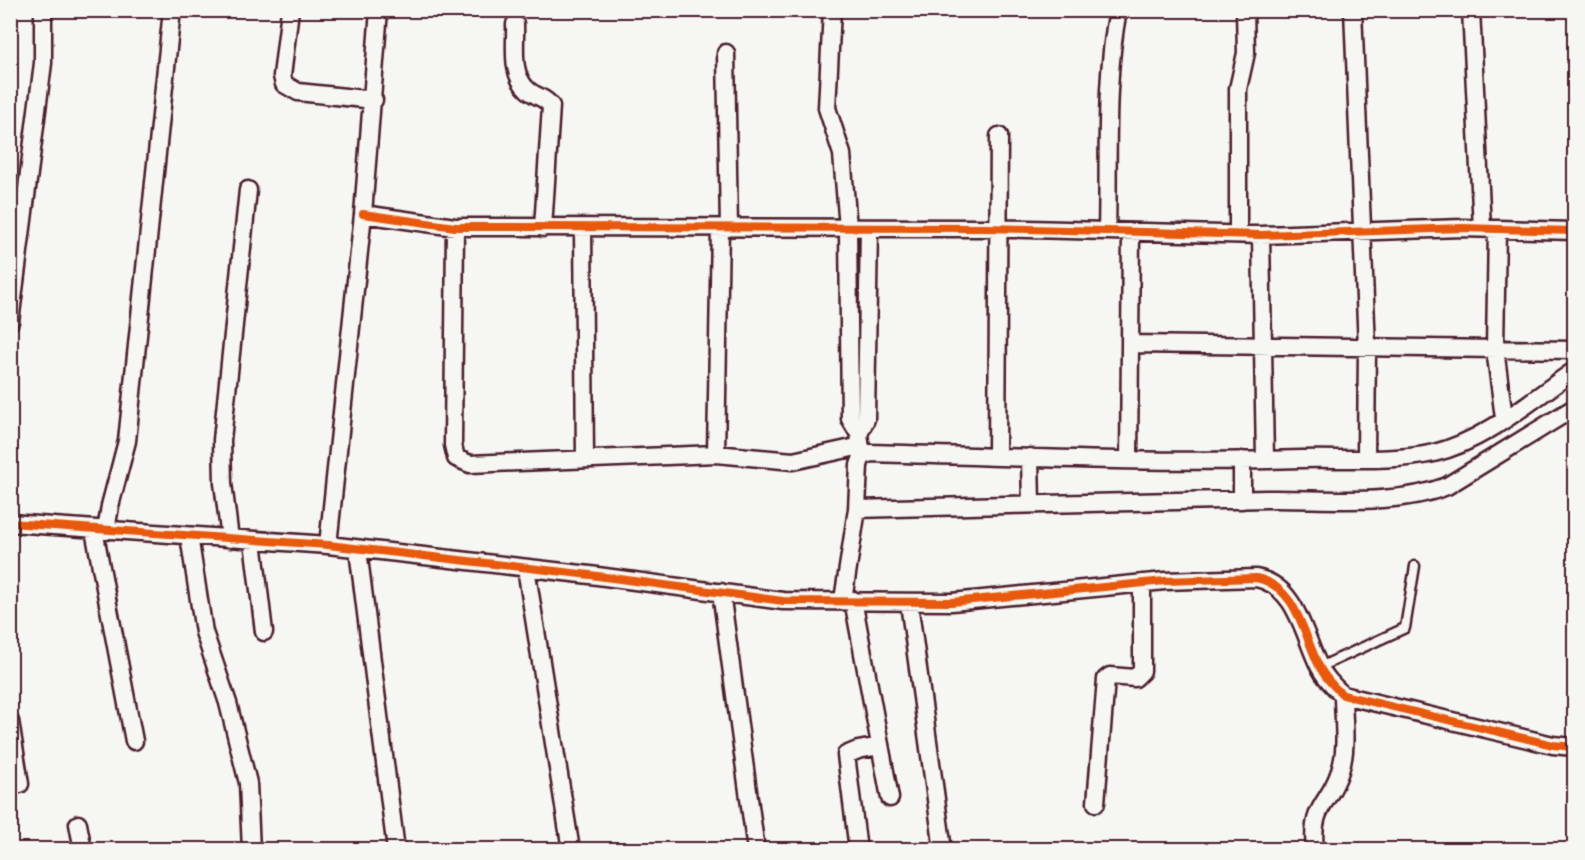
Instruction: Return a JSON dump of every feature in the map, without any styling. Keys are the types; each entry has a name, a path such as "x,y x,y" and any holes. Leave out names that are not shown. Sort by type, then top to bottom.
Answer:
{"street":[{"path":"10,321 43,63 43,10"},
{"path":"134,741 100,530 127,441 172,10"},
{"path":"290,10 282,76 285,84 298,92 374,100"},
{"path":"328,545 374,100 379,10"},
{"path":"832,10 827,108 842,154 848,228 850,419 860,446 870,453 997,456 1030,481 1242,479 1265,460 1402,458 1434,453 1460,444 1575,371"},
{"path":"1107,231 1110,77 1112,41 1119,10"},
{"path":"1238,233 1238,89 1246,53 1245,10"},
{"path":"1353,10 1360,233 1367,347 1366,457"},
{"path":"1471,10 1489,229 1495,349 1504,418"},
{"path":"515,24 516,70 519,81 531,93 546,99 551,106 543,228"},
{"path":"716,454 725,228 726,52"},
{"path":"997,456 999,136"},
{"path":"230,539 222,459 248,190"},
{"path":"363,214 454,227 997,228 1261,235 1489,229 1575,231"},
{"path":"454,227 453,445 456,458 470,464 716,454 793,461 860,446"},
{"path":"583,228 585,459"},
{"path":"869,228 866,419 860,446 858,509 848,600 890,798"},
{"path":"1129,459 1131,233"},
{"path":"1261,235 1265,460"},
{"path":"1130,344 1575,350"},
{"path":"858,509 1030,481 1129,459 1242,479 1397,499 1424,495 1447,486 1575,408"},
{"path":"10,523 328,545 783,601 952,602 1142,583 1256,578 1268,580 1293,603 1320,667 1330,684 1343,695 1553,745 1575,747"},
{"path":"189,536 204,632 228,703 248,783 251,849"},
{"path":"253,541 264,632"},
{"path":"358,550 396,849"},
{"path":"526,568 572,849"},
{"path":"1095,803 1106,679 1110,676 1136,678 1142,671 1142,583"},
{"path":"721,592 756,849"},
{"path":"909,603 943,849"},
{"path":"1315,849 1315,819 1320,804 1341,770 1344,751 1343,695"},
{"path":"10,721 20,784"},
{"path":"858,849 846,755 880,746"},
{"path":"78,824 83,849"}],"lane":[{"path":"1320,667 1399,633 1405,628 1415,566"}],"cycle path":[{"path":"363,214 455,227 986,228 1261,235 1462,228 1574,231"},
{"path":"10,523 328,545 590,575 783,601 952,602 1165,581 1256,578 1270,583 1290,601 1321,670 1343,695 1553,745 1574,747"}]}
